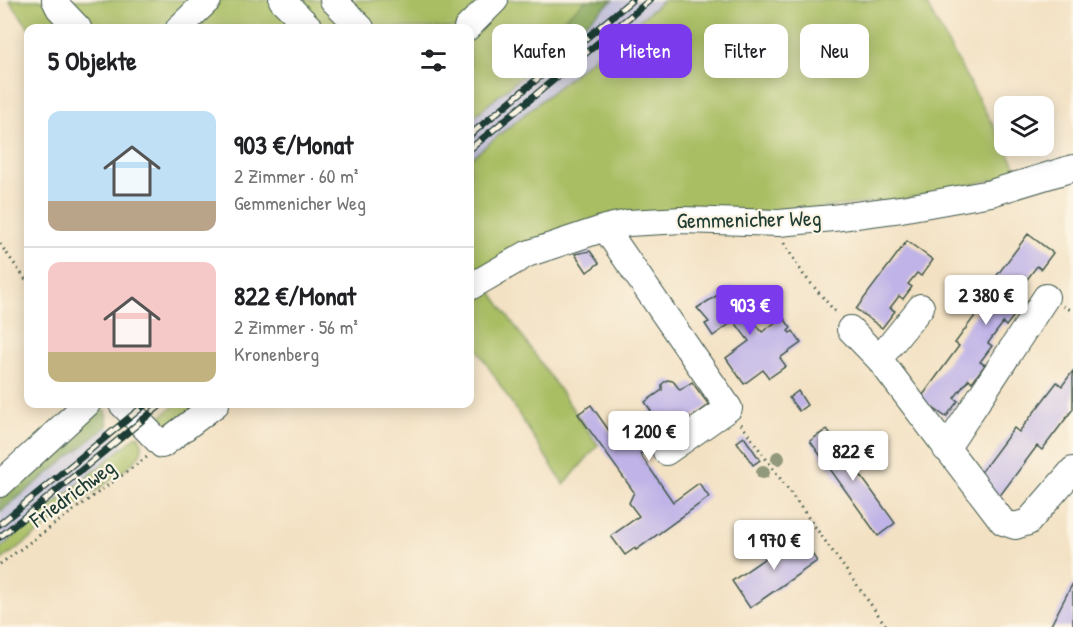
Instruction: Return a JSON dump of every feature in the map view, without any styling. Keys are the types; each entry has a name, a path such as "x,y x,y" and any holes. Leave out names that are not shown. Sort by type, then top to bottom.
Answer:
{"street":[{"path":"55,0 59,8 74,24"},
{"path":"183,24 208,0"},
{"path":"282,0 306,24"},
{"path":"333,0 357,24"},
{"path":"470,24 488,2"},
{"name":"Gemmenicher Weg","path":"474,285 527,254 605,228 652,220 779,223 833,218 991,193 1073,168"},
{"path":"605,228 729,408 666,452"},
{"path":"946,449 1046,297"},
{"path":"879,359 921,307"},
{"path":"850,329 879,359 1003,522 1015,526 1028,522 1073,470"},
{"path":"0,484 83,408"},
{"path":"126,408 162,445 211,408"}],"path":[{"path":"779,223 779,232 783,241 803,274 850,329"},
{"path":"0,244 24,278"},
{"path":"729,408 887,627"},
{"name":"Friedrichweg","path":"0,564 162,445"}],"shaded area":[{"path":"613,0 664,0 635,24 599,24 599,53 587,63 587,24 584,24"},
{"path":"520,78 569,78 474,156 474,117"},
{"path":"108,426 124,446 0,548 0,512"}],"green space":[{"path":"9,0 587,0 558,24 492,24 492,78 519,78 474,117 474,24 26,24"},
{"path":"587,0 613,0 584,24 558,24"},
{"path":"664,0 924,0 994,127 994,156 1010,156 1020,174 906,199 775,213 684,211 474,277 474,156 569,78 587,78 587,63 599,53 599,78 692,78 692,24 635,24"},
{"path":"487,286 598,445 564,485 474,344 474,292"},
{"path":"72,408 104,408 106,411 108,426 0,512 0,472"},
{"path":"171,408 202,408 169,430 153,423"},
{"path":"138,435 142,450 133,463 0,561 0,548"}],"building":[{"path":"1028,234 1053,253 1041,269 1037,266 1022,286 1026,289 1014,305 1019,309 1006,326 1003,323 988,343 992,346 980,362 985,365 972,382 969,379 954,398 958,401 946,417 920,399 959,346 955,343 994,290 989,286"},
{"path":"907,241 933,260 921,276 917,273 908,284 912,287 903,299 899,296 890,308 895,311 882,328 856,309"},
{"path":"590,251 599,263 587,272 575,254"},
{"path":"732,286 762,332 783,317 791,328 788,331 790,333 793,331 801,343 780,358 786,366 769,378 763,370 744,384 726,358 749,341 734,321 713,336 705,324 709,322 697,308"},
{"path":"1073,371 1073,409 1042,450 1037,446 999,497 976,479 1014,428 1019,432 1057,382 1062,386"},
{"path":"667,380 673,381 680,390 692,382 709,405 640,454 673,502 699,483 709,497 636,550 635,548 625,555 611,536 639,516 629,503 634,492 578,414 591,405 610,432 614,430 618,435 651,411 645,402 662,390 662,384"},
{"path":"798,391 807,405 799,411 789,398"},
{"path":"827,429 895,523 878,536 810,441"},
{"path":"744,437 760,460 753,465 737,442"},
{"path":"799,535 817,561 750,608 732,581"},
{"path":"1073,583 1073,627 1050,627 1065,598"}],"railway":[{"path":"474,132 632,0"},
{"path":"474,146 650,0"},
{"path":"0,524 141,408"},
{"path":"0,537 157,408"}]}
